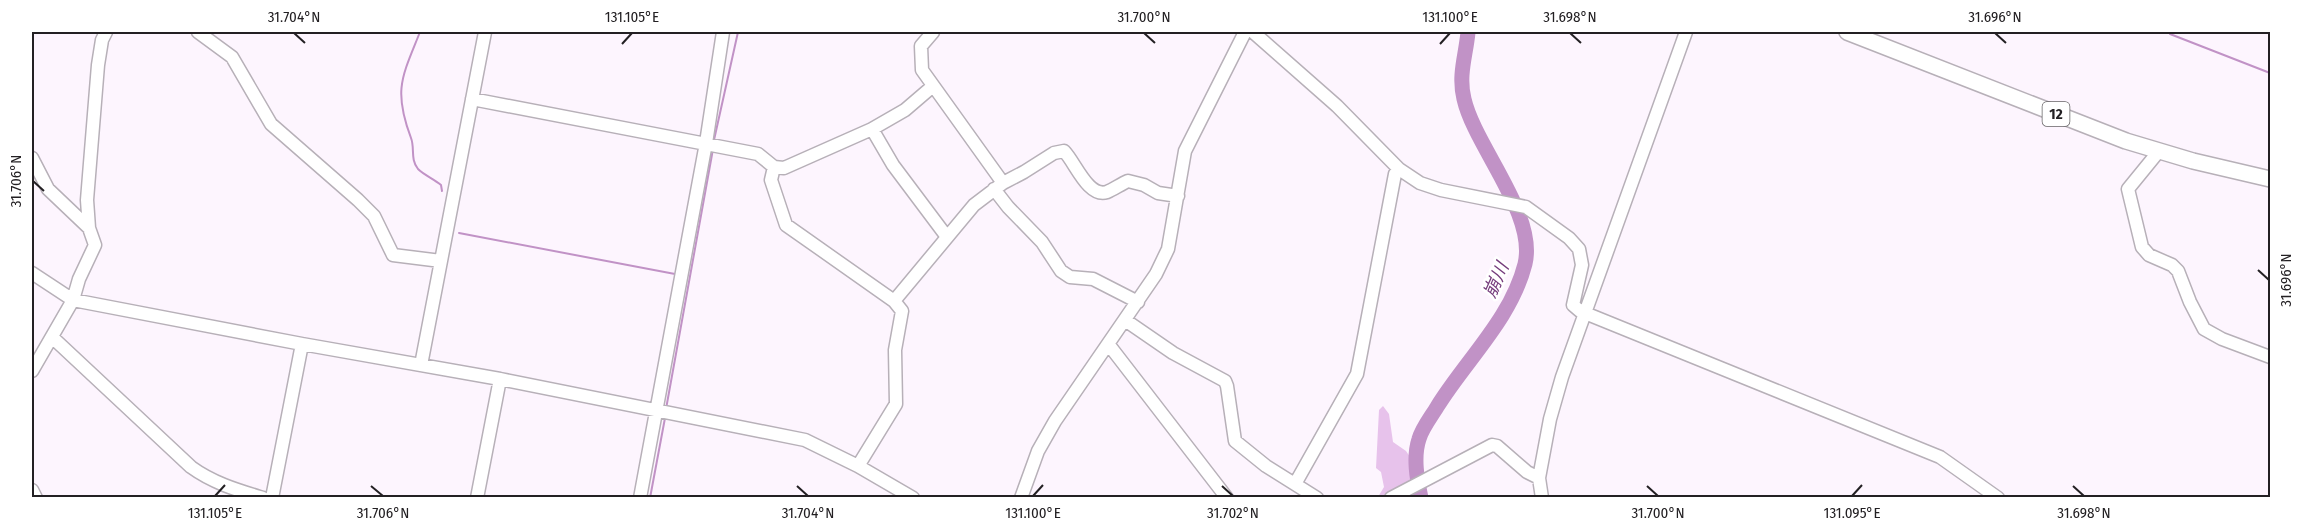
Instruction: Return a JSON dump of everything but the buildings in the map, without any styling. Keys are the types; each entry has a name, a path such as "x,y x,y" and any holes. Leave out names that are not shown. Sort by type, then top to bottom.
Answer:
{"main road":[{"name":"12","path":"1847,32 1866,35 2126,141 2271,179"}],"street":[{"path":"32,371 73,300 78,279 95,245 89,228 87,200 98,65 102,40 106,32"},
{"path":"198,32 232,57 271,124 374,216 393,255 441,261"},
{"path":"421,365 485,32"},
{"path":"640,498 662,411 712,144 723,32"},
{"path":"933,32 921,46 922,70 999,186 1008,207 1042,242 1061,271 1070,277 1093,279 1138,303"},
{"path":"1021,498 1038,451 1055,422 1156,274 1168,249 1182,165 1190,138 1245,32"},
{"path":"1253,32 1337,106 1399,169 1420,183 1441,190 1526,207 1569,238 1579,249 1582,266 1573,305 1580,311 1940,457 1998,498"},
{"path":"1542,498 1539,478 1556,398 1580,325 1686,32"},
{"path":"472,99 758,154 774,166 784,168 872,129 905,110 933,86"},
{"path":"872,129 893,165 947,237"},
{"path":"894,301 974,205 999,186 1054,153 1064,151 1088,185 1096,192 1105,193 1128,180 1158,193 1178,196"},
{"path":"2159,151 2128,189 2142,247 2149,255 2172,265 2178,271 2204,329 2222,339 2271,357"},
{"path":"32,158 48,189 89,228"},
{"path":"774,166 771,180 786,225 894,301 902,311 895,350 896,404 858,466"},
{"path":"1295,484 1357,374 1395,174 1399,169"},
{"path":"32,273 73,300 500,379 805,440 858,466 913,498"},
{"path":"1125,321 1173,353 1225,381 1235,441 1266,466 1317,498"},
{"path":"52,337 191,467 206,478 263,498"},
{"path":"272,498 302,344"},
{"path":"1109,345 1227,498"},
{"path":"477,498 500,379"},
{"path":"1391,498 1492,445 1497,446 1527,472 1539,478"},
{"path":"32,490 36,498"}],"shaded area":[{"path":"1383,406 1389,414 1393,442 1406,451 1410,457 1418,497 1378,497 1384,487 1381,472 1376,468 1379,410"}],"waterway":[{"path":"420,32 404,73 402,108 416,165 420,171 441,185 442,191"},
{"path":"714,140 738,32"},
{"name":"崩川","path":"1421,498 1416,461 1420,435 1499,321 1518,284 1525,264 1526,245 1514,202 1470,118 1464,99 1462,73 1468,32"},
{"path":"2170,34 2270,73"},
{"path":"666,409 713,149"},
{"path":"459,233 675,274"},
{"path":"650,498 665,418"}]}
